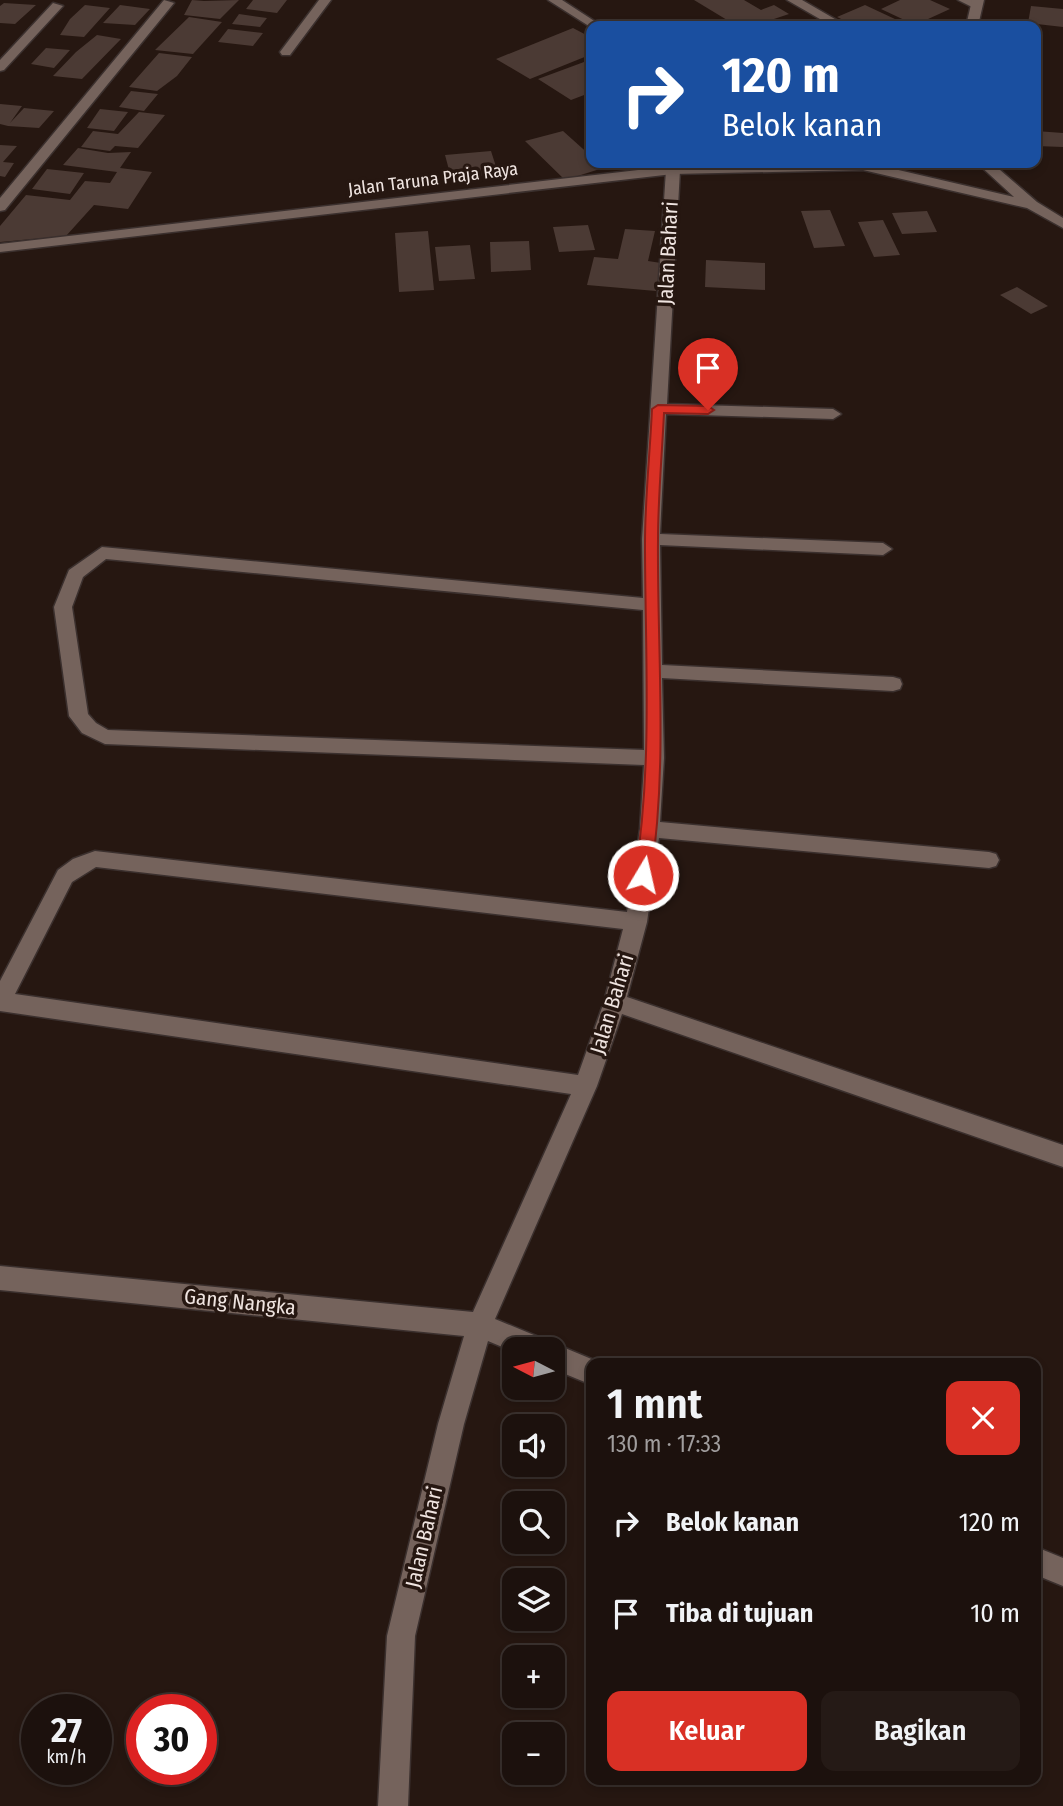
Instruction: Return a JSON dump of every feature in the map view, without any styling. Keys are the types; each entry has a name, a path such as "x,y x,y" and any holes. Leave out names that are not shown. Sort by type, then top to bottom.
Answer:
{"street":[{"path":"286,52 325,0"},
{"path":"554,0 588,21"},
{"path":"793,0 832,21"},
{"path":"972,21 973,2"},
{"path":"0,207 168,3"},
{"path":"0,67 57,6"},
{"name":"Jalan Taruna Praja Raya","path":"0,248 673,170 729,168"},
{"name":"Jalan Taruna Praja Raya","path":"883,168 1032,205"},
{"path":"990,168 1032,205 1063,224"},
{"name":"Jalan Bahari","path":"393,1806 401,1636 451,1424 480,1325 586,1086 615,1002 636,922 650,829 654,758 652,539 673,170"},
{"path":"658,409 833,414"},
{"path":"652,539 883,549"},
{"path":"652,605 102,552 75,574 63,607 79,716 89,729 105,737 654,758"},
{"path":"652,671 893,684"},
{"path":"650,829 989,860"},
{"path":"586,1086 0,1001 65,876 80,865 95,859 636,922"},
{"path":"615,1002 1063,1156"},
{"name":"Gang Nangka","path":"0,1278 480,1325 508,1337"},
{"path":"565,1361 586,1370"},
{"path":"1041,1563 1063,1572"}],"building":[{"path":"192,0 239,0 220,19 184,15"},
{"path":"253,0 287,0 277,13 246,9"},
{"path":"694,0 744,0 761,10 774,5 789,14 768,21 729,21"},
{"path":"900,0 930,0 950,9 924,21 906,21 881,9"},
{"path":"4,3 36,5 15,24 0,23 0,6"},
{"path":"85,5 110,8 84,37 60,35 70,19"},
{"path":"120,5 150,9 135,25 103,23"},
{"path":"865,5 897,20 845,21 837,17"},
{"path":"1031,6 1063,9 1063,27 1041,24 1041,21 1028,21"},
{"path":"239,14 267,18 260,27 232,24"},
{"path":"189,17 222,22 193,54 155,50"},
{"path":"573,28 586,35 586,56 530,79 496,59"},
{"path":"228,29 263,33 253,46 218,42"},
{"path":"97,35 121,39 82,79 53,76 76,52"},
{"path":"46,48 70,50 54,68 31,64"},
{"path":"159,53 192,57 177,76 157,91 129,87"},
{"path":"586,63 586,94 571,100 538,79"},
{"path":"131,91 158,94 144,111 119,107"},
{"path":"0,104 22,106 10,123 24,108 54,111 39,128 8,126 0,124"},
{"path":"100,109 128,112 114,131 87,128"},
{"path":"139,112 165,115 138,148 115,146 110,151 81,147 93,131 118,134"},
{"path":"563,131 586,152 586,168 603,168 565,180 525,141"},
{"path":"1041,131 1063,133 1063,147 1041,146"},
{"path":"0,145 17,146 3,162 14,163 5,177 0,176"},
{"path":"78,148 108,153 131,152 120,168 152,172 128,209 94,205 66,236 0,242 0,226 26,195 70,200 85,181 110,183 117,172 63,165"},
{"path":"491,151 499,176 452,181 445,155"},
{"path":"47,169 84,173 70,194 32,189"},
{"path":"830,210 845,246 814,248 801,211"},
{"path":"927,211 937,232 902,234 892,213"},
{"path":"883,220 900,255 874,257 858,222"},
{"path":"588,225 595,250 559,252 553,227"},
{"path":"625,229 655,231 648,261 661,263 656,291 587,285 594,257 618,259"},
{"path":"428,231 434,290 399,292 395,233"},
{"path":"529,241 531,270 491,272 490,242"},
{"path":"470,245 475,279 439,281 435,247"},
{"path":"706,260 765,263 765,290 705,287"},
{"path":"1017,287 1048,306 1031,314 1000,295"}],"route":[{"path":"643,875 650,829 654,758 652,539 658,409 708,410"}]}
